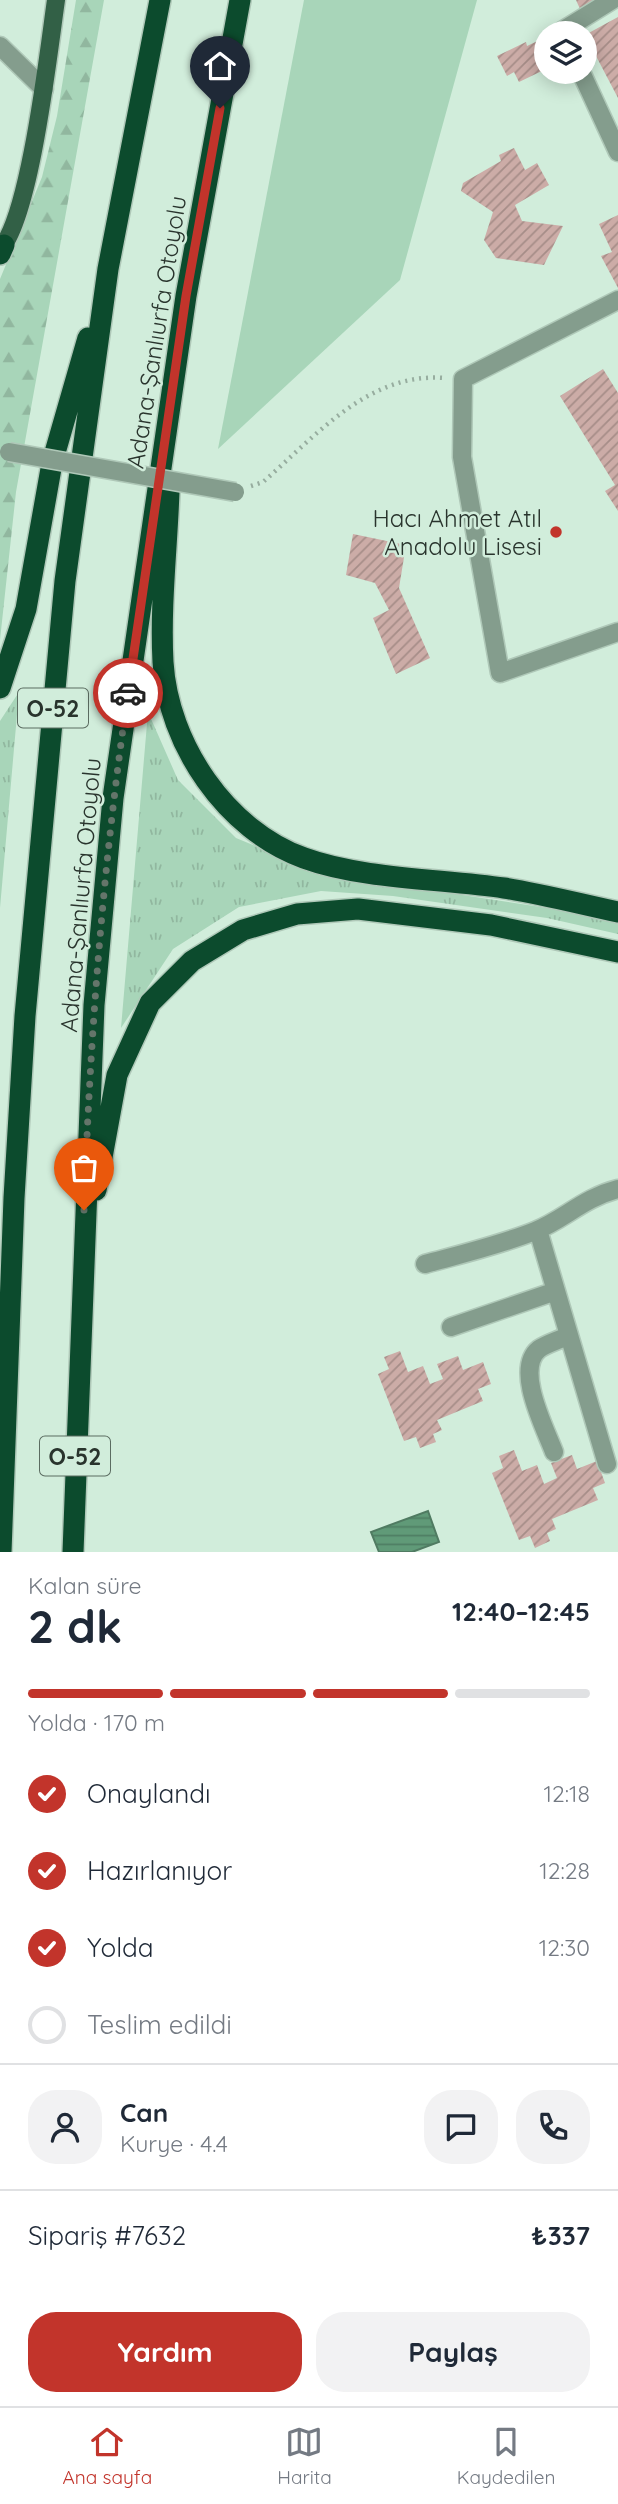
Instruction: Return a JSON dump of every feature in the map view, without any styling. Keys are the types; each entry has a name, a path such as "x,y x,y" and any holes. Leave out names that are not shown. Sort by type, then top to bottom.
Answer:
{"highway":[{"name":"Adana-Şanlıurfa Otoyolu","path":"1,1552 23,1055 65,581 108,269 160,0"},
{"name":"Adana-Şanlıurfa Otoyolu","path":"72,1552 94,1005 113,798 186,296 240,0"},
{"path":"0,688 26,608 52,463 108,269"},
{"path":"186,296 170,486 163,663 173,713 190,757 217,794 257,832 304,858 371,873 506,888 618,912"},
{"path":"78,1360 97,1183 117,1075 150,1003 192,961 243,930 297,914 358,909 491,925 618,952"},
{"path":"0,1328 6,1422"}],"main road":[{"path":"1,249 24,188 44,89 56,0"}],"street":[{"path":"578,21 612,0"},
{"path":"0,46 44,89"},
{"path":"587,84 618,152"},
{"path":"618,300 463,379 462,457 500,673 618,632"},
{"path":"9,452 235,492"},
{"path":"425,1264 538,1230 569,1209 618,1189"},
{"path":"538,1230 607,1464"},
{"path":"451,1327 556,1291"},
{"path":"554,1452 528,1372 536,1352 569,1335"}],"path":[{"path":"235,492 263,482 332,419 361,398 426,376 463,379"}],"green space":[{"path":"76,0 104,0 16,492 0,640 0,279 42,177 57,116"},
{"path":"304,0 477,0 400,280 218,449"},
{"path":"19,692 0,908 0,721"},
{"path":"148,712 178,780 236,838 324,874 554,909 618,923 618,934 547,918 393,896 321,891 239,907 173,949 121,1028"}],"shaded area":[{"path":"428,1511 439,1542 412,1552 379,1552 371,1532"}],"building":[{"path":"576,0 599,0 580,9"},
{"path":"618,17 618,98 597,58 597,28"},
{"path":"526,42 527,46 534,43 534,75 519,82 514,72 507,76 497,56"},
{"path":"514,148 525,170 537,163 549,185 515,205 522,221 563,226 544,265 496,258 484,240 493,212 461,191 463,183 501,161 499,155"},
{"path":"618,215 618,288 601,256 612,252 599,224"},
{"path":"603,369 618,393 618,511 605,491 615,485 560,396"},
{"path":"353,534 406,545 399,588 430,658 396,674 373,618 389,610 375,583 346,575"},
{"path":"400,1351 408,1372 423,1366 430,1384 443,1379 437,1364 458,1356 463,1370 483,1362 491,1384 478,1389 483,1401 437,1420 442,1430 433,1434 436,1442 420,1448 416,1437 404,1441 378,1374 389,1369 384,1357"},
{"path":"514,1450 522,1471 537,1465 544,1484 557,1478 551,1463 572,1455 577,1469 597,1461 605,1483 593,1488 598,1500 552,1519 556,1529 547,1533 550,1541 535,1548 530,1536 519,1540 492,1473 503,1468 499,1456"}],"way so far":[{"path":"84,1210 94,1005 113,798 128,693"}],"place":[{"name":"Hacı Ahmet Atıl Anadolu Lisesi","path":"556,532"}],"route":[{"path":"128,693 186,296 220,108"}]}
